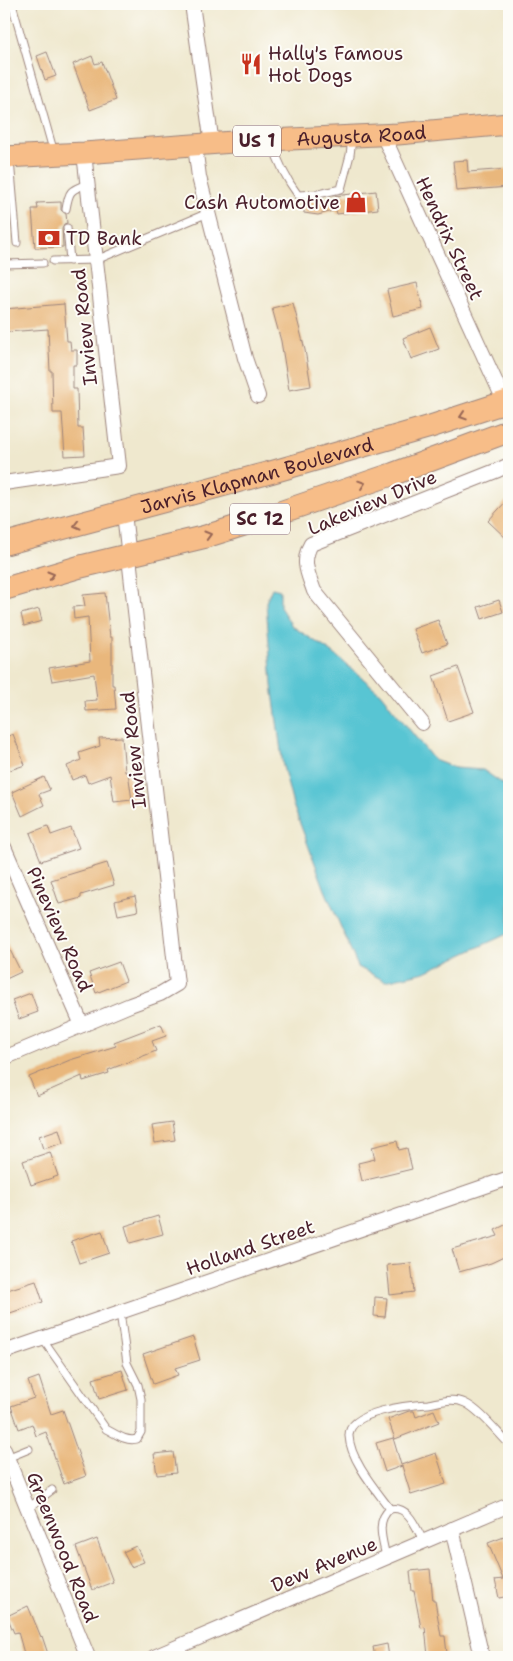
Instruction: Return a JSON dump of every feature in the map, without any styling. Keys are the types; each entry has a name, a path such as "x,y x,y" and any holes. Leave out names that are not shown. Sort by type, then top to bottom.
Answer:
{"highway":[{"name":"Jarvis Klapman Boulevard","path":"4,544 124,513 508,405"},
{"name":"Jarvis Klapman Boulevard","path":"4,588 129,554 196,539 255,521 393,474 509,431"}],"main road":[{"name":"Augusta Road","path":"7,157 271,140 383,135 509,124"}],"street":[{"path":"192,4 204,145 199,177 245,358 258,396"},
{"name":"Hendrix Street","path":"383,135 508,405"},
{"name":"Inview Road","path":"4,483 119,466 84,153"},
{"name":"Lakeview Drive","path":"422,723 314,591 307,572 305,554 311,544 509,465"},
{"name":"Inview Road","path":"82,1026 160,994 177,984 124,513"},
{"name":"Pineview Road","path":"4,847 82,1026"},
{"path":"4,1058 82,1026"},
{"name":"Holland Street","path":"4,1352 509,1178"},
{"name":"Greenwood Road","path":"5,1454 88,1657"},
{"name":"Dew Avenue","path":"154,1657 509,1505"},
{"path":"452,1529 482,1657"}],"lane":[{"path":"12,4 51,136 54,154"},
{"path":"271,140 277,159 289,183 298,195 318,194 341,189 353,136"},
{"path":"7,157 17,243"},
{"path":"66,209 68,196 73,189 87,184"},
{"path":"53,261 96,260 208,213"},
{"path":"67,228 70,261"},
{"path":"4,264 43,263"},
{"path":"42,1338 106,1429 120,1437 132,1440 137,1439 141,1432 141,1399 138,1385 127,1363 120,1312"},
{"path":"390,1509 366,1477 354,1454 349,1436 350,1430 356,1422 365,1416 398,1407 460,1400 472,1407 509,1444"},
{"path":"5,1454 29,1449"},
{"path":"28,1508 52,1490"},
{"path":"386,1558 381,1530 385,1513 390,1509 400,1509 408,1515 424,1542"}],"water":[{"path":"272,588 280,590 280,607 292,626 333,653 380,693 434,760 455,768 483,770 509,788 509,933 425,972 385,981 358,967 325,890 293,805 283,766 272,685 266,602"}],"building":[{"path":"47,52 56,76 45,80 37,56"},
{"path":"92,56 95,64 102,62 116,100 90,110 73,64"},
{"path":"467,160 468,172 509,169 509,187 456,191 453,161"},
{"name":"Cash Automotive","path":"376,191 378,209 337,214 336,210 318,215 304,213 303,204 316,200 336,203 335,196"},
{"name":"TD Bank","path":"61,202 61,210 66,214 67,223 62,228 63,247 35,248 32,209 38,209 37,203"},
{"path":"417,283 423,309 393,316 387,290"},
{"path":"293,303 305,350 311,386 289,390 281,341 272,308"},
{"path":"64,304 67,341 70,341 71,350 77,350 77,365 73,365 73,389 77,389 78,428 83,428 85,455 65,456 62,413 53,413 48,329 6,332 4,309"},
{"path":"430,327 439,349 411,359 403,338"},
{"path":"509,498 509,541 488,521"},
{"path":"105,593 110,637 112,637 112,685 114,685 116,709 86,711 85,701 97,700 94,674 52,681 49,668 90,661 88,617 74,619 73,607 85,606 83,595"},
{"path":"499,600 503,612 482,619 478,607"},
{"path":"39,609 42,621 24,626 21,614"},
{"path":"438,620 447,644 422,653 413,629"},
{"path":"458,667 474,712 448,721 433,676"},
{"path":"13,734 25,765 4,772 4,738"},
{"path":"122,737 125,772 128,772 132,800 114,802 110,775 88,783 85,775 72,780 67,766 81,760 79,753 100,746 99,738"},
{"path":"44,777 50,790 39,794 44,805 22,816 12,792"},
{"path":"48,826 51,835 71,828 79,848 41,861 30,833"},
{"path":"107,863 114,885 81,895 81,898 59,904 51,880"},
{"path":"135,896 138,911 118,915 115,901"},
{"path":"4,938 21,972 4,980"},
{"path":"119,962 126,981 96,993 89,973"},
{"path":"31,993 38,1012 19,1019 12,1000"},
{"path":"161,1024 166,1036 152,1041 156,1051 108,1070 109,1073 83,1081 82,1076 37,1096 29,1077 70,1060 116,1046 114,1042"},
{"path":"172,1122 175,1140 155,1143 152,1125"},
{"path":"59,1129 63,1143 43,1149 39,1136"},
{"path":"397,1141 399,1150 407,1148 412,1169 362,1181 358,1163 375,1159 372,1147"},
{"path":"50,1152 58,1176 31,1185 23,1161"},
{"path":"158,1216 163,1234 130,1243 125,1226"},
{"path":"509,1223 509,1258 508,1255 491,1263 459,1272 452,1249 498,1236 495,1230"},
{"path":"102,1231 109,1253 79,1263 71,1241"},
{"path":"411,1263 414,1292 390,1295 387,1265"},
{"path":"36,1281 43,1302 4,1315 4,1291"},
{"path":"375,1297 387,1298 385,1317 374,1316"},
{"path":"193,1337 200,1360 175,1368 178,1375 153,1384 143,1354"},
{"path":"122,1370 128,1390 99,1399 93,1379"},
{"path":"39,1377 51,1414 63,1410 86,1476 64,1484 46,1432 36,1436 32,1424 19,1429 11,1406 34,1398 28,1381"},
{"path":"434,1410 439,1422 395,1439 388,1419 409,1411 414,1411 416,1417"},
{"path":"393,1438 401,1465 436,1453 446,1484 411,1495 402,1466 385,1472 376,1443"},
{"path":"173,1452 176,1473 157,1475 154,1454"},
{"path":"504,1537 509,1551 509,1596 499,1598 495,1580 503,1579 488,1543"},
{"path":"97,1539 113,1582 92,1590 76,1547"},
{"path":"136,1546 144,1562 131,1567 123,1552"},
{"path":"430,1569 433,1601 435,1601 441,1636 445,1636 447,1654 428,1656 425,1627 421,1628 414,1591 412,1591 410,1571"},
{"path":"28,1606 42,1636 49,1657 25,1657 18,1632 14,1633 7,1616"},
{"path":"387,1644 389,1657 375,1657 373,1647"}],"place":[{"name":"Hally's Famous Hot Dogs","path":"251,64"},
{"name":"Cash Automotive","path":"356,202"},
{"name":"TD Bank","path":"49,238"}]}
